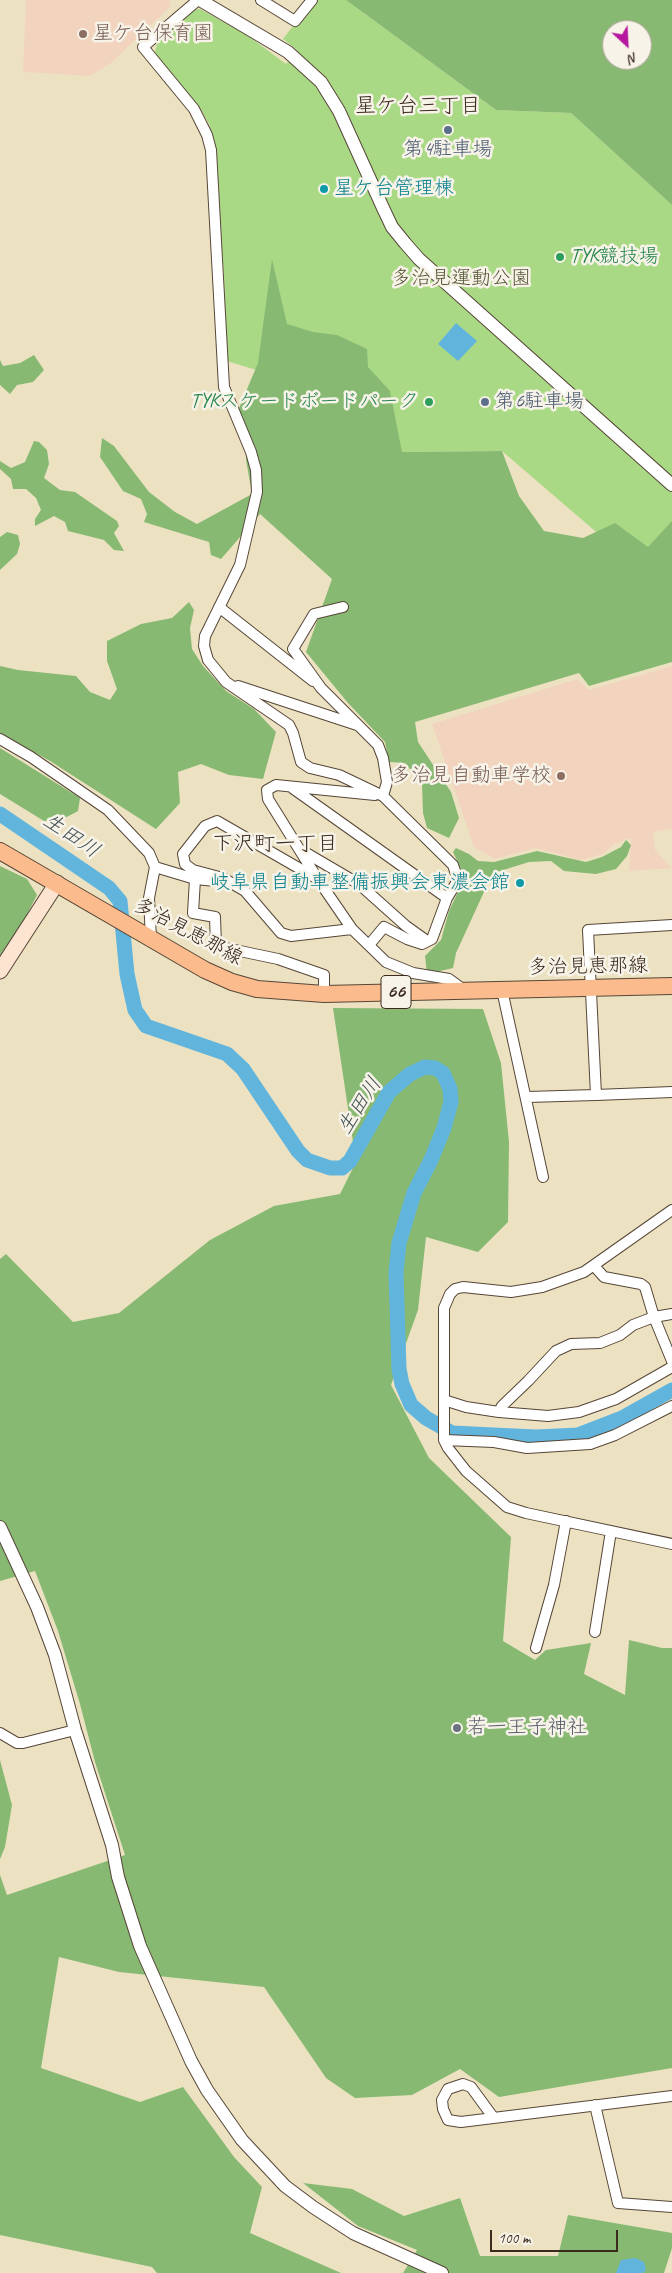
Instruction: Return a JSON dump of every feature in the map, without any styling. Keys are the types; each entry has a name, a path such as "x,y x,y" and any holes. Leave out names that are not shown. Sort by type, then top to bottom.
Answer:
{"main road":[{"name":"多治見恵那線","path":"0,851 206,970 232,982 258,989 324,994 672,986"},
{"path":"0,972 57,884"}],"street":[{"path":"369,945 384,927 407,939 422,944 432,939 447,898 458,880 453,865 383,796 339,775 310,768 301,762 289,725 226,682 208,660 204,646 205,636 242,557 257,492 256,470 251,452 224,387 212,157 209,143 203,124 194,109 143,47 198,0 288,52 321,82 333,99 392,227 419,259 672,485"},
{"path":"261,0 295,21 312,0"},
{"path":"219,607 321,688 378,746 383,758 387,782 383,796"},
{"path":"321,688 293,649 314,614 343,607"},
{"path":"226,682 360,726"},
{"path":"0,739 31,757 108,810 150,853 155,867 149,898 151,939"},
{"path":"383,796 276,785 267,790 268,799 317,878 352,929 386,962 413,974 449,980 464,990"},
{"path":"290,787 447,898"},
{"path":"317,878 217,821 205,826 187,847 184,854 185,864 193,870 223,878 245,892 281,933 291,936 352,929"},
{"path":"298,848 359,884 406,926 427,941"},
{"path":"155,867 195,879 229,883"},
{"path":"195,879 193,913 215,917 216,946 278,959 324,975 324,994"},
{"path":"596,1095 588,930 672,926"},
{"path":"502,990 543,1177"},
{"path":"527,1098 672,1092"},
{"path":"672,1210 648,1225 584,1272 534,1288 499,1292 463,1287 454,1289 444,1308 444,1440 466,1471 507,1506 672,1544"},
{"path":"594,1266 604,1277 641,1284 645,1287 654,1317 672,1361"},
{"path":"499,1412 502,1406 556,1351 571,1344 600,1343 620,1335 633,1325 654,1317 672,1314"},
{"path":"444,1400 499,1412 548,1416 579,1412 616,1399 672,1366"},
{"path":"444,1440 494,1442 527,1448 590,1444 615,1435 672,1406"},
{"path":"536,1648 554,1585 566,1521"},
{"path":"0,1528 37,1607 55,1655 75,1730 112,1845 118,1877 140,1946 191,2061 225,2118 261,2162 285,2186 353,2233 442,2273"},
{"path":"595,1632 611,1531"},
{"path":"0,1733 17,1743 23,1743 75,1730"},
{"path":"493,2117 471,2087 463,2084 448,2088 442,2100 442,2109 448,2120 461,2122 672,2096"},
{"path":"595,2105 618,2203 672,2207"}],"shaded area":[{"name":"星ケ台保育園","path":"26,0 169,0 171,6 111,63 90,76 23,72"},
{"name":"多治見自動車学校","path":"672,666 672,829 653,832 655,850 672,868 629,871 631,838 614,844 603,854 580,860 536,848 495,859 474,847 432,724 577,679 589,690"}],"green space":[{"name":"多治見運動公園","path":"313,0 346,0 496,110 571,113 672,205 672,604 645,574 502,451 402,452 279,377 227,361 224,276 214,142 209,124 200,108 154,55 157,44 191,10 200,9 247,35 286,64 297,50 283,39"},
{"path":"346,0 672,0 672,205 571,113 496,110"},
{"path":"272,259 287,324 313,332 337,335 367,349 368,367 390,391 402,452 502,451 519,496 544,531 583,538 615,523 648,547 672,521 672,662 589,686 579,673 415,722 418,742 451,792 459,818 449,838 427,828 423,813 422,784 405,763 389,762 385,742 348,703 306,652 332,579 260,514 221,559 211,555 209,542 144,522 147,514 141,499 123,491 100,457 102,438 114,446 149,492 175,512 197,524 252,494 246,460 248,438 237,413 258,363"},
{"path":"34,355 44,370 33,382 17,385 10,394 0,385 0,360 3,366 20,363"},
{"path":"34,441 39,442 47,450 49,464 44,478 60,490 75,492 117,521 119,526 114,533 124,551 114,550 104,540 68,531 65,522 54,516 35,526 35,519 41,510 36,498 26,489 13,489 11,479 0,469 0,461 11,468 25,462"},
{"path":"7,532 18,535 20,544 17,554 0,570 0,537"},
{"path":"189,602 194,610 190,628 192,649 203,666 226,691 254,709 276,732 263,779 229,775 201,764 178,772 180,803 156,829 50,761 0,733 0,666 18,670 76,676 90,692 110,700 117,689 107,661 107,641 141,624 172,618"},
{"path":"0,748 80,798 78,811 61,820 44,821 0,794"},
{"path":"626,840 631,845 627,856 616,869 596,874 564,871 551,861 529,862 497,872 489,881 456,953 453,968 427,974 425,956 441,940 449,911 465,877 453,852 456,848 478,861 494,862 537,851 586,862 602,857 621,847"},
{"path":"0,866 27,879 37,895 23,922 0,955"},
{"path":"333,1008 483,1009 501,1063 509,1142 508,1222 478,1252 426,1237 418,1310 391,1385 429,1458 511,1537 503,1641 535,1660 546,1650 591,1643 584,1674 625,1695 629,1640 662,1648 672,1648 672,2068 499,2097 460,2069 412,2095 355,2098 326,2078 264,1987 119,1972 59,1957 41,2068 140,2102 183,2087 234,2157 262,2187 250,2233 341,2273 157,2273 152,2267 0,2235 0,1875 7,1895 125,1855 95,1762 58,1631 35,1571 0,1581 0,1259 6,1254 73,1322 119,1313 210,1240 274,1206 340,1194 356,1162"},
{"path":"0,1760 12,1805 5,1847 0,1859"},
{"path":"303,2183 352,2189 404,2216 460,2198 480,2256 558,2256 568,2215 672,2233 672,2248 664,2273 403,2273 417,2250 358,2226"}],"water":[{"path":"456,323 477,341 458,361 438,344"},
{"path":"635,2258 644,2262 646,2270 643,2273 616,2273 621,2260"}],"waterway":[{"name":"生田川","path":"0,814 109,888 120,901 127,974 135,1010 146,1026 227,1054 243,1069 298,1151 307,1160 330,1168 342,1168 350,1161 389,1092 410,1074 425,1067 435,1068 443,1073 450,1089 451,1102 444,1128 431,1160 414,1193 399,1243 396,1272 399,1369 402,1384 411,1405 426,1418 452,1433 536,1437 578,1435 622,1418 672,1390"}],"place":[{"name":"星ケ台保育園","path":"83,34"},
{"name":"第4駐車場","path":"448,130"},
{"name":"星ケ台管理棟","path":"324,189"},
{"name":"TYK競技場","path":"560,257"},
{"name":"TYKスケードボードパーク","path":"429,402"},
{"name":"第6駐車場","path":"485,402"},
{"name":"多治見自動車学校","path":"561,776"},
{"name":"岐阜県自動車整備振興会東濃会館","path":"520,883"},
{"name":"若一王子神社","path":"457,1728"}],"district":[{"name":"星ケ台三丁目","path":"418,106"},
{"name":"下沢町一丁目","path":"275,844"}]}
